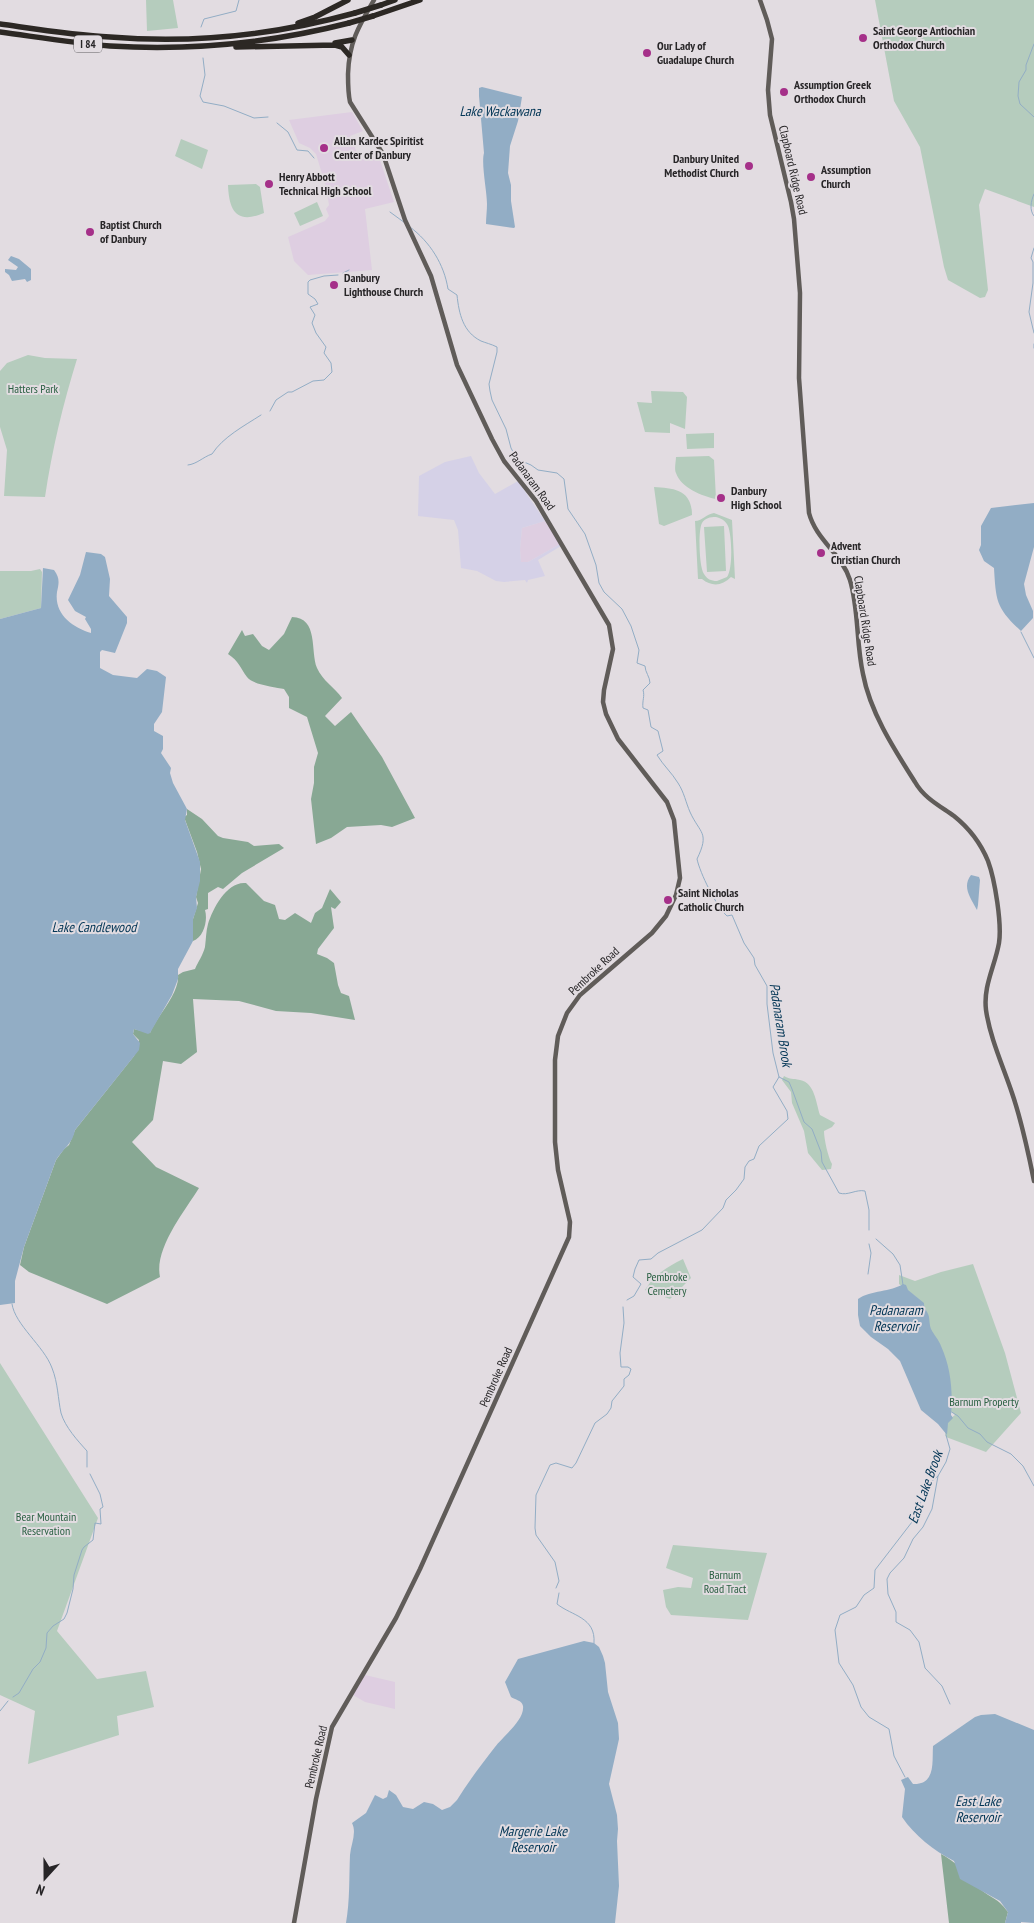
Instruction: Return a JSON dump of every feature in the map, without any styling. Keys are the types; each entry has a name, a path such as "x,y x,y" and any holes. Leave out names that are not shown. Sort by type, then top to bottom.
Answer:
{"highway":[{"path":"239,35 303,22 348,0"},
{"name":"I 84","path":"0,24 110,38 196,39 239,35 310,24 395,0"},
{"name":"I 84","path":"0,32 94,44 176,48 206,47 269,40 349,23 420,0"},
{"path":"323,45 352,40"},
{"path":"206,47 323,45 342,47 349,55"}],"main road":[{"path":"349,55 352,40 374,0"},
{"name":"Clapboard Ridge Road","path":"760,0 772,38 772,58 768,90 770,115 792,202 800,293 799,378 809,513 814,528 841,562 850,579 863,675 879,720 918,786 928,798 963,824 976,839 988,862 995,890 999,936 986,992 986,1010 1020,1118 1034,1181"},
{"name":"Padanaram Road","path":"349,55 348,96 383,154 405,222 431,276 457,365 498,452 536,501 609,625 613,649 612,661 604,690 603,702 606,714 618,738 672,811 676,829 678,858"},
{"name":"Pembroke Road","path":"294,1923 313,1817 332,1727 414,1584 569,1237 570,1222 558,1170 555,1142 555,1054 562,1024 573,1004 585,990 663,922 678,889 680,872 678,858"}],"shaded area":[{"path":"352,112 363,131 350,136 360,160 378,154 394,202 365,209 372,270 308,275 294,261 288,237 325,221 329,216 326,209 329,205 326,187 316,154 310,148 299,143 289,120"},
{"path":"471,456 479,473 495,494 518,481 545,521 522,528 521,562 528,562 560,544 561,546 538,560 545,576 528,580 527,583 525,580 504,582 496,581 477,571 461,568 458,530 454,520 418,516 419,476 445,462"},
{"path":"545,521 560,544 528,562 521,562 522,528"},
{"path":"365,1675 395,1682 395,1709 365,1702 353,1695"}],"green space":[{"path":"146,0 173,0 178,28 147,31"},
{"path":"875,0 1034,0 1034,207 985,189 979,205 988,290 985,297 980,298 948,280 920,147 894,101"},
{"path":"181,139 208,150 202,169 175,156"},
{"path":"256,184 260,187 264,213 247,217 241,216 232,208 228,185"},
{"path":"317,202 323,216 300,226 294,213"},
{"name":"Hatters Park","path":"28,355 45,358 77,359 58,427 45,497 4,496 7,450 0,427 0,371 7,363"},
{"path":"651,391 683,392 687,397 685,429 670,423 670,433 645,432 637,402 652,403"},
{"path":"714,433 714,448 687,449 686,434"},
{"path":"709,456 714,460 716,499 687,487 682,483 675,471 676,457"},
{"path":"654,487 668,488 681,492 689,500 692,515 664,526 659,524"},
{"path":"714,513 732,520 735,579 731,577 721,584 713,584 698,579 695,521","holes":["716,517 725,521 728,526 731,552 729,573 727,577 717,581 711,580 704,574 700,557 702,523 706,519"]},
{"path":"724,526 726,571 707,572 704,527"},
{"path":"40,569 42,572 41,608 0,619 0,571 31,571"},
{"path":"292,617 301,619 310,629 317,668 342,698 325,716 335,726 351,712 382,757 415,818 392,827 381,825 347,827 331,838 316,844 311,799 314,767 318,753 307,717 289,708 289,697 284,689 259,684 250,680 237,662 228,654 242,630 245,636 253,634 262,646 269,650 284,634"},
{"path":"187,809 202,819 218,836 248,842 254,846 279,844 284,848 242,873 223,889 218,887 208,893 208,909 205,910 204,928 200,936 193,941 193,919 198,903 196,897 201,869 184,817 187,815"},
{"path":"246,883 264,901 275,905 279,919 285,920 295,913 311,923 315,913 322,908 330,889 341,902 335,909 331,907 334,928 318,949 317,954 334,963 338,985 341,993 349,996 355,1020 311,1013 276,1011 239,1001 193,999 197,1052 181,1064 163,1061 153,1120 132,1142 156,1167 199,1188 178,1219 166,1243 159,1266 160,1277 107,1304 29,1272 20,1265 24,1247 56,1160 69,1145 75,1130 134,1056 139,1040 133,1034 134,1029 150,1033 172,997 178,982 178,975 195,969 205,947 208,924 217,903 233,886"},
{"path":"784,1076 800,1080 809,1085 814,1094 820,1115 835,1123 824,1131 826,1148 832,1164 831,1169 822,1170 808,1153 804,1131 792,1103 791,1092 782,1080"},
{"name":"Pembroke Cemetery","path":"683,1259 691,1278 670,1299 645,1290 662,1272"},
{"name":"Barnum Property","path":"973,1264 1005,1353 1021,1413 986,1452 946,1437 947,1425 955,1415 951,1411 916,1297 899,1284 899,1275 915,1281"},
{"name":"Bear Mountain Reservation","path":"0,1363 98,1518 57,1631 97,1679 146,1671 154,1707 117,1716 119,1735 28,1764 35,1711 0,1695"},
{"name":"Barnum Road Tract","path":"673,1545 767,1553 748,1620 671,1615 666,1607 663,1590 678,1587 691,1588 693,1578 666,1568"},
{"path":"941,1854 954,1862 975,1884 1004,1907 1008,1912 1005,1923 949,1923"}],"water":[{"name":"Lake Wackawana","path":"482,87 522,97 518,121 510,146 508,173 511,185 514,228 486,224 487,199 479,96 479,88"},
{"path":"11,256 19,259 31,269 31,280 27,282 25,279 12,281 5,272 5,269 16,270 18,267 8,260"},
{"path":"1034,503 1034,547 1024,584 1026,595 1033,611 1033,618 1021,631 1002,610 999,603 994,568 984,561 979,550 981,545 981,526 991,508"},
{"name":"Lake Candlewood","path":"86,552 101,554 105,557 110,579 109,596 127,617 127,623 115,653 102,650 100,652 100,668 113,675 137,678 147,669 157,671 166,677 162,712 154,724 154,731 163,736 163,749 161,753 171,768 170,773 173,783 187,809 185,820 200,862 200,881 196,897 197,908 193,919 193,941 178,969 178,979 172,995 150,1033 134,1029 133,1034 140,1043 139,1050 75,1130 70,1142 56,1160 24,1247 15,1281 15,1303 0,1305 0,619 41,608 43,568 54,570 58,578 57,600 61,613 77,627 91,633 91,629 85,619 86,617 75,611 68,600 80,575"},
{"path":"971,875 979,877 980,880 977,910 967,888 968,879"},
{"name":"Padanaram Reservoir","path":"903,1284 924,1303 931,1329 940,1344 947,1363 952,1398 951,1415 953,1418 948,1423 947,1435 938,1424 921,1410 900,1361 860,1326 858,1299"},
{"name":"Margerie Lake Reservoir","path":"584,1641 594,1643 599,1647 603,1656 608,1692 618,1723 619,1739 609,1784 617,1815 618,1829 619,1886 615,1923 346,1923 350,1855 354,1835 352,1823 366,1813 375,1795 383,1799 387,1797 389,1790 396,1795 403,1807 413,1809 424,1802 433,1804 442,1810 450,1807 495,1747 517,1722 523,1711 522,1704 511,1697 505,1682 518,1659"},
{"name":"East Lake Reservoir","path":"995,1714 1034,1730 1034,1923 1005,1923 1008,1912 1000,1901 960,1879 954,1861 925,1842 902,1817 905,1789 901,1780 908,1777 913,1784 926,1781 931,1771 933,1746 975,1717"}],"waterway":[{"name":"Padanaram Brook","path":"201,27 204,19 236,11 239,0"},
{"path":"1034,44 1026,70 1019,82 1018,96 1020,104 1034,117"},
{"name":"Padanaram Brook","path":"203,58 205,75 200,96 203,102 224,106 254,118 268,117"},
{"name":"Padanaram Brook","path":"277,123 288,132 297,150 308,151 314,158"},
{"path":"1034,194 1031,205 1031,211 1034,216"},
{"name":"Padanaram Brook","path":"390,212 405,223"},
{"name":"Padanaram Brook","path":"410,227 435,254 443,271 448,289 457,295 459,309 466,328 481,341 497,347 489,384 490,391 492,400 506,429 511,448 517,459 538,470 557,473 564,479 568,509 585,534 596,565 599,583 604,592 622,609 631,626 639,650 637,663 645,666 650,683 643,690 643,708 648,710 651,727 658,731 663,751 657,755 680,786 690,812 702,834 703,843 697,859 701,872 713,897 723,911 727,916 732,915 744,943 754,958 755,965 767,986 767,1004 773,1053 779,1077 789,1082 804,1122 812,1129 821,1152 822,1162 839,1193 846,1194 865,1191 869,1210 869,1230"},
{"path":"1034,248 1031,258 1033,262 1033,283 1029,312 1034,333"},
{"path":"343,273 349,270"},
{"path":"270,411 276,400 288,392 292,392 313,381 324,380 332,372 331,363 324,353 326,347 316,333 312,323 315,315 310,307 318,304 308,294 308,282 324,276 338,275"},
{"path":"188,465 212,454 228,437 261,415"},
{"path":"1021,632 1034,658"},
{"path":"627,1300 634,1296 641,1284 633,1277 639,1260 651,1259 658,1253 702,1230 723,1208 726,1200 744,1179 745,1167 749,1161 754,1159 759,1146 788,1119 787,1111 773,1087 779,1077"},
{"name":"Padanaram Brook","path":"876,1239 893,1254 900,1265 903,1285"},
{"path":"868,1274 871,1253 869,1244"},
{"path":"12,1304 18,1320 43,1352 52,1368 57,1385 61,1413 69,1429 87,1451 87,1467"},
{"path":"556,1588 559,1581 555,1562 536,1535 536,1495 550,1465 556,1463 572,1468 595,1423 607,1414 611,1408 612,1401 624,1386 624,1379 629,1375 631,1369 621,1367 620,1353 624,1323 623,1307"},
{"name":"Padanaram Brook","path":"950,1411 958,1416 968,1428 980,1434 987,1442 1011,1454 1023,1466 1034,1486"},
{"name":"East Lake Brook","path":"946,1435 950,1449 946,1462 938,1476 932,1509 923,1527 913,1539 904,1558 887,1579 888,1594 896,1612 896,1622 910,1630 919,1642 925,1668 942,1686 950,1704"},
{"path":"13,1697 19,1693 33,1669 40,1662 46,1648 47,1633 53,1626 64,1619 82,1550 93,1540 95,1523 101,1524 100,1509 103,1507 100,1494 90,1474"},
{"path":"905,1777 894,1756 889,1729 869,1717 861,1707 853,1685 839,1663 835,1630 840,1615 856,1607 864,1595 874,1588 875,1570 912,1522 924,1495 925,1487 938,1476"},
{"path":"559,1593 557,1604 587,1622 594,1634 594,1643"},
{"path":"0,1711 8,1701"}],"place":[{"name":"Saint George Antiochian Orthodox Church","path":"863,38"},
{"name":"Our Lady of Guadalupe Church","path":"647,53"},
{"name":"Assumption Greek Orthodox Church","path":"784,92"},
{"name":"Allan Kardec Spiritist Center of Danbury","path":"324,148"},
{"name":"Danbury United Methodist Church","path":"749,166"},
{"name":"Assumption Church","path":"811,177"},
{"name":"Henry Abbott Technical High School","path":"269,184"},
{"name":"Baptist Church of Danbury","path":"90,232"},
{"name":"Danbury Lighthouse Church","path":"334,285"},
{"name":"Danbury High School","path":"721,498"},
{"name":"Advent Christian Church","path":"821,553"},
{"name":"Saint Nicholas Catholic Church","path":"668,900"}]}
